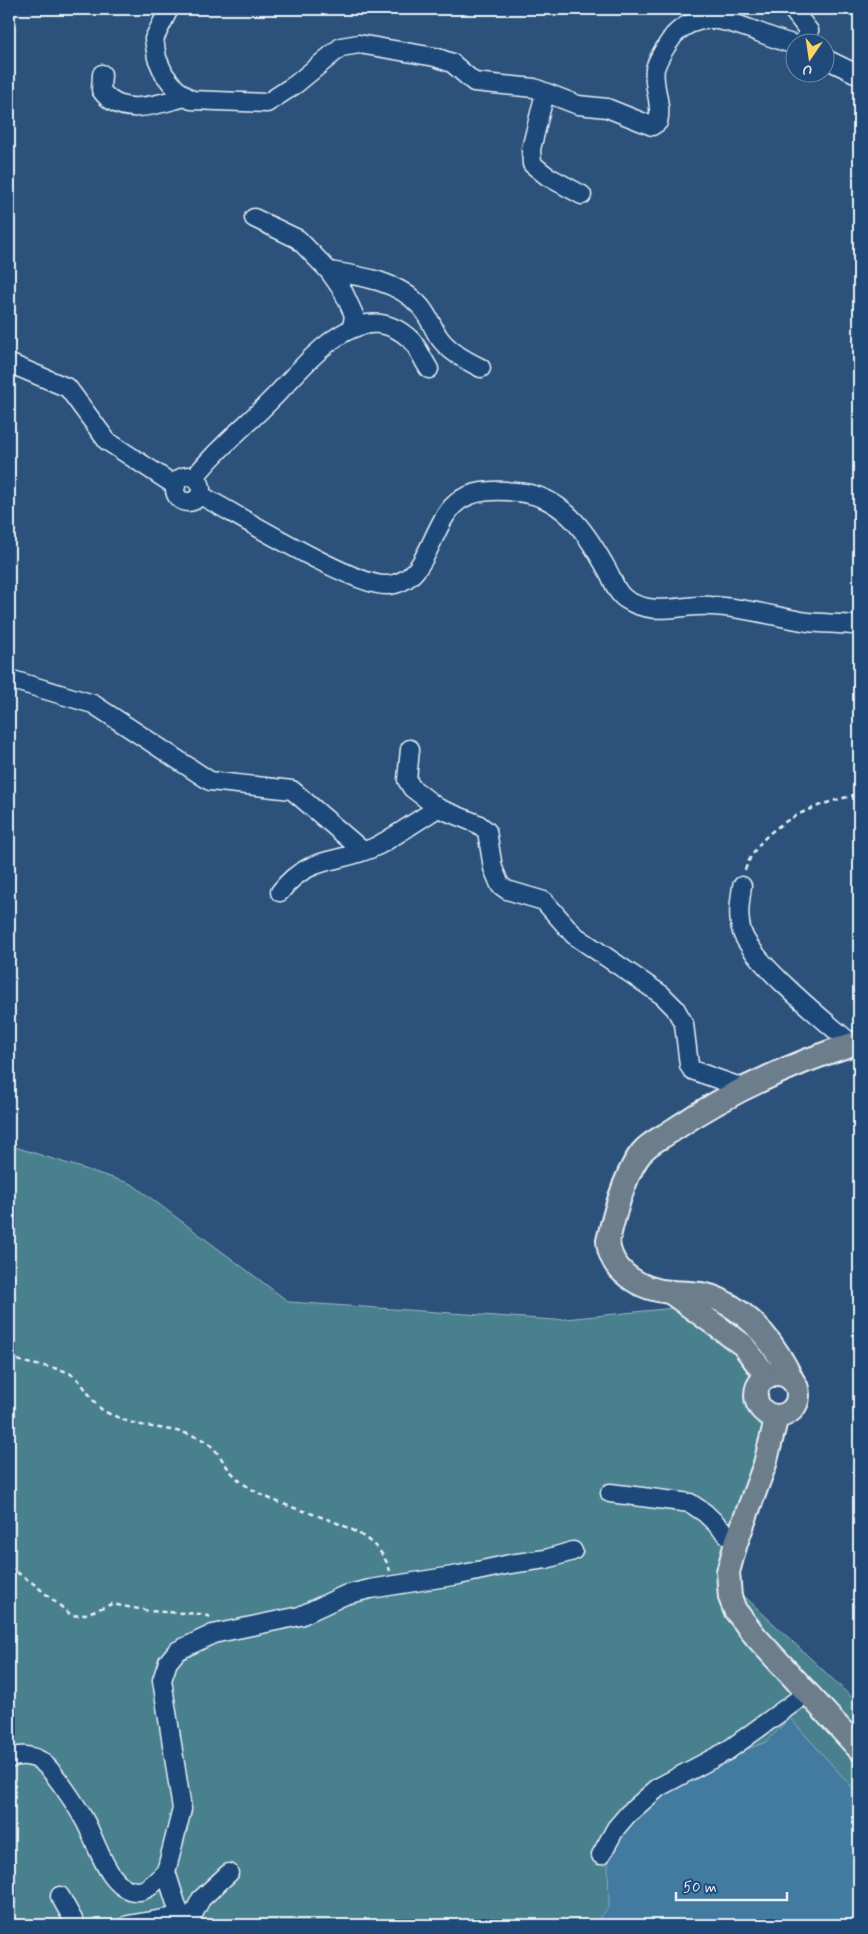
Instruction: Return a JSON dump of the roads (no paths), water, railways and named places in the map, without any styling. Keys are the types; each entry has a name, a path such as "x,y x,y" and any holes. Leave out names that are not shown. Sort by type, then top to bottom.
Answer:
{"main road":[{"path":"793,1381 780,1375 767,1377 758,1387 757,1400 764,1411 777,1416 788,1412 796,1404 798,1392 793,1381 782,1358 767,1337 741,1312 710,1296 699,1293 670,1292 640,1284 626,1276 615,1264 609,1252 608,1241 615,1215 637,1159 648,1146 680,1124 743,1088 856,1043"},
{"path":"670,1292 743,1345 767,1377"},
{"path":"777,1416 765,1464 736,1543 728,1579 730,1597 735,1610 756,1637 859,1749"}],"street":[{"path":"169,9 154,40 157,58 164,74 185,97 198,101 267,103 296,84 341,47 359,44 435,57 452,63 474,82 521,86 578,105 606,108 652,126 658,122 660,110 654,74 656,65 682,24 694,15 703,12 726,15 786,41"},
{"path":"792,9 809,32"},
{"path":"836,64 859,75"},
{"path":"102,74 101,90 105,96 124,107 151,106 185,97"},
{"path":"545,93 531,149 532,164 547,176 582,195"},
{"path":"254,218 298,239 329,271 344,291 354,316 352,328"},
{"path":"329,271 383,282 408,294 421,307 440,338 457,355 481,368"},
{"path":"195,477 213,456 312,358 330,342 352,328 376,324 398,331 412,341 429,369"},
{"path":"9,368 11,364 68,388 106,441 176,486"},
{"path":"185,476 195,477 201,485 200,494 192,501 182,500 178,495 176,486 179,480 185,476"},
{"path":"200,494 334,567 364,581 385,585 403,582 412,576 444,519 459,500 476,493 497,491 525,493 546,498 561,507 584,532 609,572 616,590 626,600 640,606 658,610 709,605 809,622 859,626"},
{"path":"9,679 92,704 210,781 292,790 363,851"},
{"path":"410,749 407,780 412,788 438,808 478,824 487,831 493,868 500,884 508,890 544,900 574,935 662,995 675,1008 684,1024 689,1065 692,1070 743,1088"},
{"path":"280,892 297,873 309,866 379,845 438,808"},
{"path":"742,886 738,915 745,939 804,1003 856,1043"},
{"path":"610,1493 690,1503 705,1513 736,1543"},
{"path":"187,1921 166,1872 170,1850 180,1822 182,1809 172,1733 162,1685 168,1662 177,1651 213,1634 300,1616 345,1595 546,1559 573,1551"},
{"path":"601,1855 622,1821 660,1787 727,1751 808,1693"},
{"path":"9,1759 25,1756 42,1762 86,1822 105,1866 124,1887 133,1891 142,1891 166,1872"},
{"path":"187,1921 201,1899 229,1873"},
{"path":"60,1896 76,1925"},
{"path":"128,1925 187,1921"}],"water":[{"path":"790,1718 859,1795 859,1925 593,1925 609,1907 608,1864 629,1818 664,1785 709,1764 766,1742"}]}
